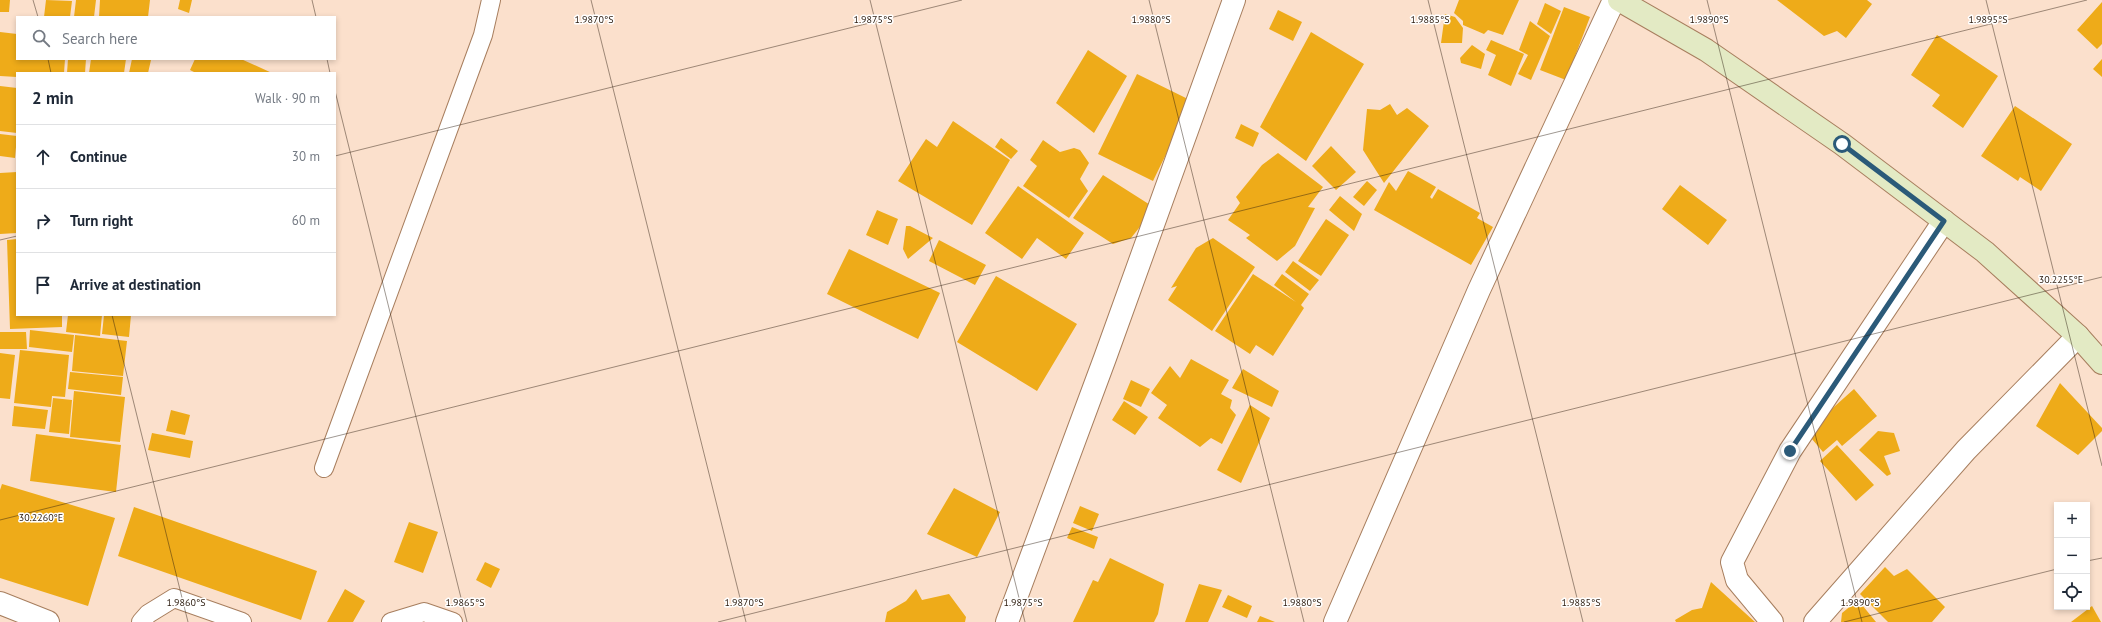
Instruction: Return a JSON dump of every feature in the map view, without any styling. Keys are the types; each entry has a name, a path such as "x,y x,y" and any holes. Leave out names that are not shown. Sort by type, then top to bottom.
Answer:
{"main road":[{"path":"1619,0 1706,50 1842,144 1985,252 2078,336 2102,363"}],"street":[{"path":"1007,622 1106,358 1234,0"},
{"path":"1335,622 1479,290 1614,0"},
{"path":"1772,622 1737,580 1732,562 1790,451 1944,221"},
{"path":"1815,622 1966,450 2078,336"},
{"path":"0,603 48,622"}],"lane":[{"path":"324,468 483,35 491,0"},
{"path":"142,622 148,614 174,598 242,622"},
{"path":"391,622 424,612 453,622"}],"building":[{"path":"0,0 10,0 9,12 0,12"},
{"path":"46,0 72,1 70,16 44,16"},
{"path":"76,0 96,0 94,16 74,16"},
{"path":"100,0 150,0 148,16 99,16"},
{"path":"180,0 192,0 189,13 178,9"},
{"path":"1459,0 1519,0 1503,35 1488,30 1484,34 1463,25 1463,21 1454,13"},
{"path":"1777,0 1867,0 1872,4 1846,38 1837,31 1824,36"},
{"path":"2102,2 2102,44 2097,49 2077,30"},
{"path":"1545,3 1561,11 1551,34 1537,24"},
{"path":"1564,7 1590,17 1566,80 1540,70"},
{"path":"1278,10 1302,22 1293,41 1269,29"},
{"path":"1445,14 1455,17 1463,28 1462,43 1441,43"},
{"path":"1530,21 1550,36 1531,80 1518,74 1528,55 1519,50"},
{"path":"0,32 16,34 16,60 65,60 64,72 16,72 16,77 0,76"},
{"path":"1311,32 1364,64 1306,161 1260,127"},
{"path":"1937,35 1998,76 1963,128 1932,106 1940,95 1911,75"},
{"path":"1491,40 1524,54 1511,86 1488,75 1496,55 1486,50"},
{"path":"1472,45 1485,54 1481,69 1461,63 1460,58"},
{"path":"1088,50 1127,76 1094,133 1056,103"},
{"path":"2102,59 2102,77 2093,69"},
{"path":"68,60 86,60 85,72 67,72"},
{"path":"91,60 126,60 124,72 89,72"},
{"path":"132,60 151,60 148,72 129,72"},
{"path":"195,60 243,60 270,72 194,72 190,70"},
{"path":"1137,74 1192,101 1153,181 1098,154"},
{"path":"0,86 16,88 16,133 0,131"},
{"path":"1390,104 1397,115 1407,108 1429,126 1384,183 1363,150 1367,109 1380,110"},
{"path":"2015,106 2072,144 2041,191 2020,177 2018,181 1981,156"},
{"path":"953,121 1010,160 972,225 898,181 926,139 937,147"},
{"path":"1241,124 1259,133 1253,147 1235,138"},
{"path":"0,134 16,136 15,158 0,156"},
{"path":"1001,138 1018,151 1011,159 995,147"},
{"path":"1043,140 1060,152 1074,148 1080,150 1089,163 1080,179 1088,191 1069,218 1023,186 1037,166 1030,160"},
{"path":"1331,146 1356,172 1336,190 1312,166"},
{"path":"1278,153 1323,187 1308,207 1315,208 1295,246 1277,261 1246,238 1250,235 1228,220 1240,203 1236,197 1262,165"},
{"path":"1408,171 1436,187 1430,197 1432,199 1438,189 1480,213 1477,218 1493,227 1471,265 1374,210 1389,182 1396,191"},
{"path":"16,172 16,233 0,234 0,173"},
{"path":"1103,175 1155,208 1131,238 1113,244 1073,218"},
{"path":"1367,181 1377,190 1364,206 1353,197"},
{"path":"1680,185 1727,220 1708,245 1662,209"},
{"path":"1018,186 1084,233 1066,259 1037,238 1022,259 985,233"},
{"path":"1340,196 1362,214 1354,231 1329,210"},
{"path":"877,210 898,219 888,245 866,235"},
{"path":"1326,219 1349,235 1321,276 1298,261"},
{"path":"906,226 910,226 933,238 908,259 903,249"},
{"path":"1213,238 1255,267 1212,331 1168,300 1177,286 1171,288 1196,248"},
{"path":"16,239 16,316 62,316 62,327 10,329 7,240"},
{"path":"939,240 986,265 975,285 929,261"},
{"path":"849,249 940,293 918,339 827,294"},
{"path":"1293,261 1319,280 1310,291 1285,272"},
{"path":"1253,274 1296,302 1274,285 1282,274 1309,294 1301,305 1304,308 1273,356 1256,345 1250,354 1215,331"},
{"path":"996,276 1077,324 1037,391 957,342"},
{"path":"68,316 102,316 100,336 66,332"},
{"path":"104,316 131,316 129,337 102,334"},
{"path":"30,330 74,335 72,352 29,347"},
{"path":"0,332 26,332 27,349 0,349"},
{"path":"75,335 127,341 123,376 72,371"},
{"path":"20,350 69,355 65,397 52,396 51,407 14,403"},
{"path":"0,353 15,355 10,399 0,398"},
{"path":"1191,359 1229,380 1221,394 1232,400 1230,408 1236,415 1222,444 1211,438 1200,447 1158,418 1167,405 1151,393 1170,366 1180,378"},
{"path":"1243,369 1279,391 1272,407 1232,388"},
{"path":"70,372 123,377 121,395 68,389"},
{"path":"1131,380 1150,389 1141,407 1123,399"},
{"path":"2060,383 2102,428 2102,431 2078,455 2036,426"},
{"path":"1854,389 1877,416 1842,446 1837,440 1823,452 1806,432"},
{"path":"74,391 125,397 120,442 70,437"},
{"path":"53,398 72,400 69,434 49,432"},
{"path":"1124,401 1148,417 1135,435 1112,420"},
{"path":"1250,405 1270,418 1241,483 1217,470"},
{"path":"14,406 48,410 45,429 12,426"},
{"path":"171,410 190,415 185,435 166,431"},
{"path":"1878,431 1894,433 1900,451 1884,456 1891,474 1887,476 1859,450"},
{"path":"152,433 193,441 190,458 148,450"},
{"path":"36,434 121,445 116,492 30,481"},
{"path":"1837,445 1874,485 1856,501 1820,461"},
{"path":"2,484 115,518 88,606 0,578 0,490"},
{"path":"954,488 1000,512 977,557 927,534"},
{"path":"1080,506 1099,514 1092,531 1073,523"},
{"path":"134,507 317,571 301,620 118,556"},
{"path":"409,522 438,532 423,573 394,562"},
{"path":"1072,527 1098,537 1094,549 1067,538"},
{"path":"1110,558 1164,584 1158,614 1154,622 1073,622 1093,580 1098,582"},
{"path":"485,562 500,569 491,588 476,580"},
{"path":"1885,567 1894,576 1907,569 1945,607 1932,622 1888,622 1860,594"},
{"path":"1711,582 1755,622 1676,622 1675,620 1692,610 1702,608"},
{"path":"1199,584 1222,590 1208,622 1185,622"},
{"path":"345,589 365,601 353,622 327,622"},
{"path":"916,589 922,600 949,594 966,617 965,622 885,622 887,612 906,601"},
{"path":"1228,595 1252,606 1247,618 1222,607"},
{"path":"1858,600 1876,622 1841,622 1842,613"},
{"path":"2092,606 2101,622 2071,622 2087,610 2090,610"},
{"path":"1260,616 1275,622 1257,622"}],"route":[{"path":"1790,451 1944,221 1842,144"}]}
